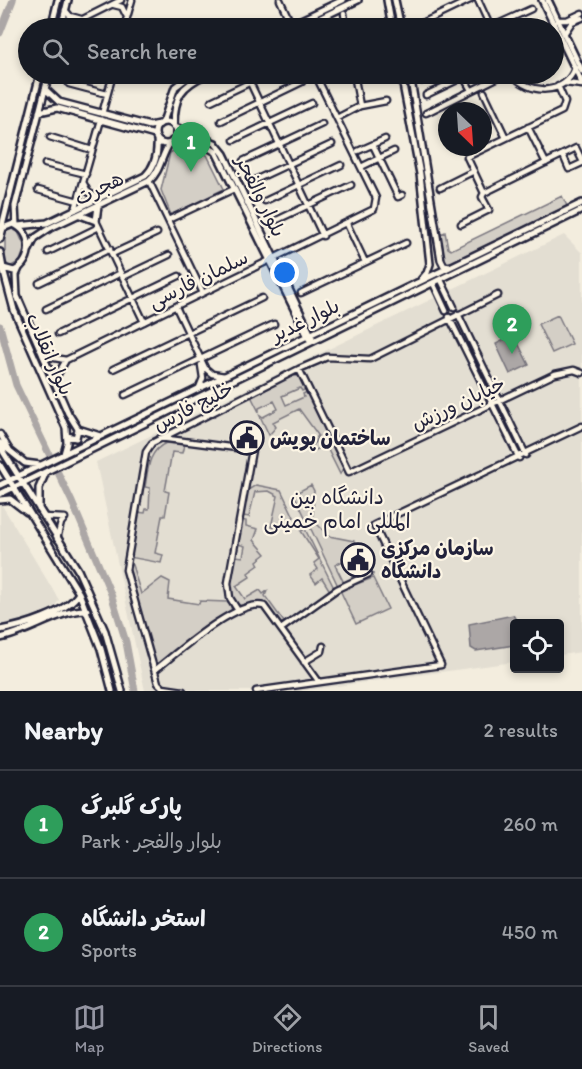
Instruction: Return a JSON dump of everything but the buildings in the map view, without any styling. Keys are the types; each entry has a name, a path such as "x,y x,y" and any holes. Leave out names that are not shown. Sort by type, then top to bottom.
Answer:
{"main road":[{"path":"54,18 58,0"},
{"path":"64,18 68,0"},
{"path":"309,18 343,0"},
{"path":"321,18 358,0"},
{"path":"387,0 390,18"},
{"path":"395,0 399,18"},
{"path":"542,0 551,18"},
{"path":"548,0 556,18"},
{"path":"564,34 582,71"},
{"path":"564,45 582,84"},
{"path":"0,238 38,84"},
{"path":"2,265 11,271 20,266 29,250 27,238 17,225 15,206 46,84"},
{"path":"156,137 175,87 179,84"},
{"path":"45,89 58,105 101,117 156,137 163,143 171,142 177,132 174,114 181,90 187,84"},
{"path":"403,84 420,174 430,264 427,273 417,282"},
{"path":"412,84 441,260 444,266 450,267"},
{"path":"39,112 58,105"},
{"path":"101,117 150,126 161,123 175,127"},
{"name":"بلوار والفجر","path":"175,127 220,148 309,335"},
{"name":"هجرت","path":"147,178 158,150 156,137"},
{"name":"هجرت","path":"29,250 35,238 42,233 77,212 157,172 164,151 171,142"},
{"name":"بلوار والفجر","path":"171,142 202,144 212,149 272,260"},
{"path":"77,212 96,220 98,202"},
{"name":"بلوار غدیر","path":"0,485 582,203"},
{"name":"بلوار غدیر","path":"1,493 582,210"},
{"name":"هجرت","path":"1,230 8,225 38,225 77,212"},
{"path":"549,219 552,225"},
{"name":"بلوار انقلاب","path":"0,252 14,310 67,436"},
{"path":"430,264 435,266 441,260"},
{"name":"بلوار انقلاب","path":"20,266 16,275 17,296 54,381 78,429"},
{"path":"309,335 312,342"},
{"path":"64,454 67,436 76,438 78,429 101,436"},
{"path":"0,445 25,463 42,465"},
{"path":"0,445 82,577 105,631 122,691"},
{"path":"0,465 79,593 101,649 112,691"},
{"path":"30,471 28,475 33,477"},
{"path":"41,514 39,488 47,471"},
{"path":"0,485 6,487 1,493"},
{"path":"0,500 14,501 31,515"},
{"path":"66,569 75,564"},
{"path":"73,581 77,576 82,577"},
{"path":"0,630 26,624 71,605 79,593"},
{"path":"71,605 76,605 74,611"},
{"path":"0,638 28,630 74,611 87,610"}],"street":[{"path":"83,18 121,0"},
{"path":"127,18 132,0"},
{"path":"280,0 288,18"},
{"path":"435,18 470,0"},
{"path":"478,0 486,18"},
{"path":"109,6 122,6 127,18"},
{"path":"512,18 531,9"},
{"path":"65,10 70,16 77,18"},
{"path":"344,13 345,18"},
{"path":"564,20 582,13"},
{"path":"564,34 572,22 582,18"},
{"path":"565,83 575,68"},
{"path":"565,83 582,84"},
{"path":"69,84 107,94"},
{"path":"77,212 110,84"},
{"path":"211,100 246,84"},
{"path":"251,84 323,236"},
{"path":"220,121 298,84"},
{"path":"320,84 361,167 394,151"},
{"path":"356,84 360,106"},
{"path":"426,95 446,84"},
{"path":"468,84 471,90"},
{"path":"426,113 484,84"},
{"path":"527,84 538,89 563,84"},
{"path":"461,224 489,210 482,197 484,193 467,157 565,107 566,102 558,86"},
{"path":"484,92 506,138"},
{"path":"337,118 360,106 386,101"},
{"path":"234,140 312,103"},
{"path":"243,161 322,124"},
{"path":"528,127 546,163"},
{"path":"50,137 92,150"},
{"path":"358,151 385,139"},
{"path":"255,180 332,144"},
{"path":"373,145 398,197 402,195"},
{"path":"484,193 576,148 582,162 570,169 563,155"},
{"path":"45,164 86,174"},
{"path":"265,201 341,165"},
{"name":"سلمان فارسی","path":"66,360 374,209 376,198 361,167"},
{"path":"440,188 474,171"},
{"path":"147,178 204,293"},
{"path":"84,181 88,192 98,202"},
{"path":"277,220 351,185"},
{"path":"168,220 234,189"},
{"path":"38,190 78,201"},
{"path":"96,220 144,322"},
{"path":"347,224 365,262"},
{"path":"48,252 99,227"},
{"path":"39,283 157,233"},
{"path":"301,293 406,243"},
{"path":"46,309 169,255"},
{"path":"58,334 179,276"},
{"path":"441,280 454,307"},
{"path":"433,283 446,311"},
{"name":"خلیج فارس","path":"183,691 163,688 154,670 126,570 146,452 152,443 327,357 370,359 498,295"},
{"path":"113,369 262,298"},
{"path":"176,307 200,359 212,374 225,376"},
{"path":"458,314 526,455"},
{"path":"450,318 519,458"},
{"path":"125,394 274,324"},
{"path":"43,356 66,360"},
{"path":"197,390 203,378 200,359"},
{"path":"54,381 60,366 66,360"},
{"name":"خیابان ورزش","path":"299,369 349,472 565,371 582,373"},
{"path":"256,691 441,665 374,525 526,455 582,426"},
{"path":"0,434 11,451"},
{"path":"160,438 252,450 228,583 230,598 237,609"},
{"path":"41,514 65,518 61,523 57,539"},
{"path":"281,629 337,589 369,574"},
{"path":"154,670 237,609 250,605 264,606 319,682"},
{"path":"304,662 322,651 323,646"}],"shaded area":[{"path":"180,147 207,155 224,189 171,215 161,190 170,153"},
{"path":"562,196 567,206 448,264 442,263 438,235 445,232 448,248 451,250"},
{"path":"10,228 18,232 25,247 20,261 10,267 5,262 5,231"},
{"name":"دانشگاه بین المللی امام خمینی","path":"564,235 582,253 582,652 564,654 564,619 510,619 510,663 300,691 145,691 96,462"},
{"path":"558,315 572,344 552,353 538,324"},
{"path":"514,335 529,365 510,374 496,344"},
{"path":"292,376 299,376 306,389 302,391 300,388 282,396 286,405 304,397 303,394 307,392 343,468 340,474 326,446 313,451 312,448 318,435 299,409 273,422 276,427 269,435 259,414 263,417 278,409 274,401 259,408 259,412 251,396"},
{"path":"166,443 184,445 182,453 172,452 165,491 169,492 165,516 162,516 155,553 163,555 161,563 129,557 137,512 145,513 146,509 149,509 150,488 145,487 148,468 152,456 160,446"},
{"path":"256,485 281,490 294,517 278,529 271,527 278,496 269,491 255,492 249,517 243,516 248,490"},
{"path":"311,485 314,491 313,515 307,521 294,494"},
{"path":"0,502 59,600 54,607 20,622 0,627"},
{"path":"241,520 246,521 246,526 258,529 254,540 266,554 257,561 259,565 248,573 250,577 236,586 245,599 260,590 263,594 267,591 265,596 284,622 280,624 262,602 240,605 231,597 230,583 236,556 243,557 245,546 238,544"},
{"path":"317,524 329,536 354,541 360,552 335,565 344,583 338,586 310,527"},
{"path":"305,529 334,588 330,591 322,578 316,583 310,575 318,569 314,563 319,559 301,531"},
{"path":"128,564 132,565 141,594 162,578 170,582 168,599 199,604 200,601 227,602 225,587 232,612 160,664 155,663"},
{"path":"373,578 388,609 356,624 340,590"},
{"path":"513,615 516,619 510,619 510,646 476,651 471,648 469,624"}],"waterway":[{"path":"0,33 13,0"},
{"path":"0,326 16,385 72,502 111,594 126,642 135,691"}],"place":[{"name":"پارک گلبرگ","path":"191,172"},
{"name":"استخر دانشگاه","path":"512,354"},
{"name":"ساختمان پویش","path":"247,438"},
{"name":"سازمان مرکزی دانشگاه","path":"358,560"}],"district":[{"name":"دانشگاه بین المللی امام خمینی","path":"337,509"}]}
